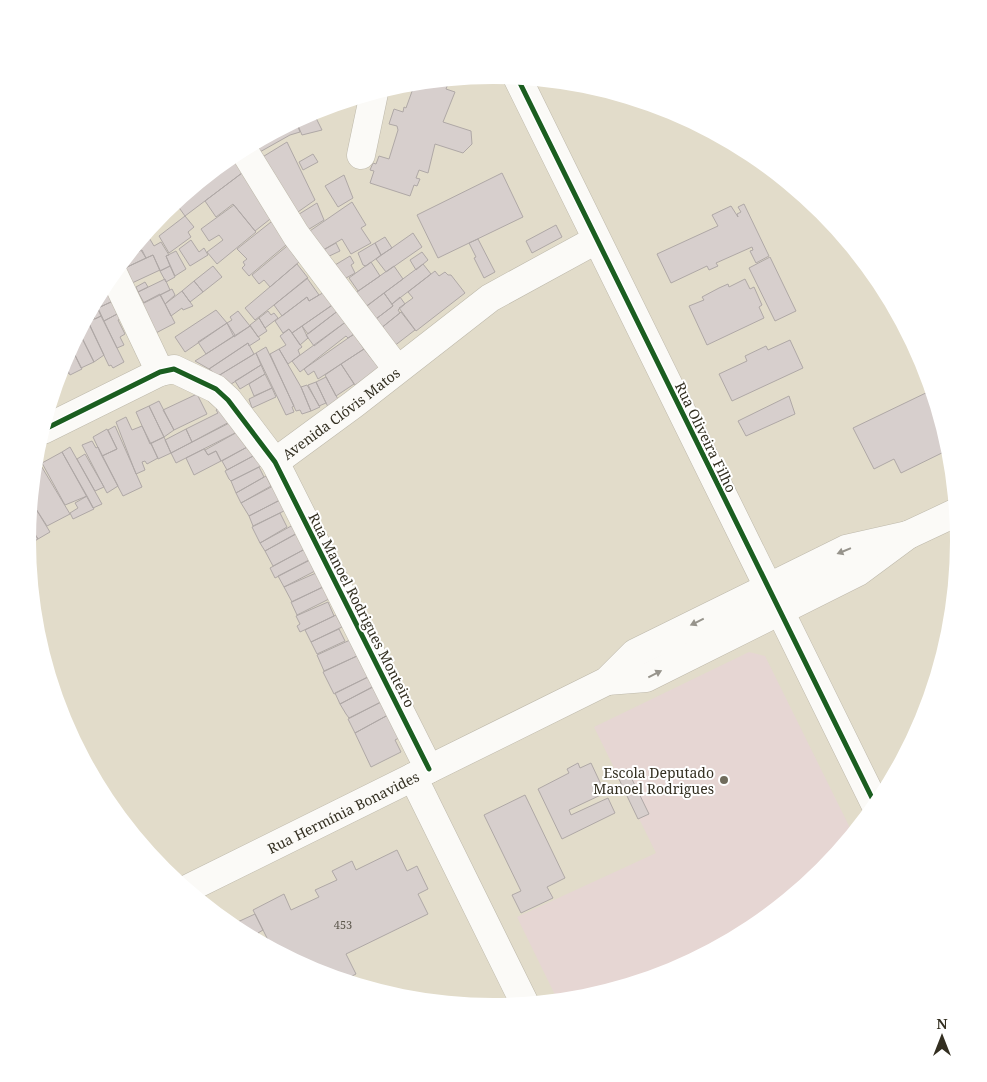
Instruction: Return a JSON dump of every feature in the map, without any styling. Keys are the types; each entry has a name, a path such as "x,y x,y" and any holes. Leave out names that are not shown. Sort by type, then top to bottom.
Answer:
{"street":[{"name":"Rua Oliveira Filho","path":"521,85 872,798"},
{"path":"361,155 372,100"},
{"path":"247,156 296,235 397,370"},
{"name":"Avenida Clóvis Matos","path":"160,372 174,369 216,389 228,400 275,462 354,404 490,298 596,240"},
{"path":"51,425 160,372 117,282"},
{"name":"Rua Manoel Rodrigues Monteiro","path":"275,462 421,773 522,997"},
{"name":"Rua Hermínia Bonavides","path":"193,886 607,681 635,653 775,599 846,550 908,535 950,515"}],"shaded area":[{"name":"Escola Deputado Manoel Rodrigues","path":"749,652 765,656 849,827 817,864 795,885 772,904 722,937 696,951 640,974 612,983 554,994 517,917 656,853 594,727"}],"building":[{"path":"447,87 446,89 455,92 443,122 471,131 472,144 463,153 435,144 428,173 419,170 416,178 420,179 417,186 414,185 410,196 370,183 374,171 370,170 373,163 376,164 379,156 389,159 398,130 397,126 389,124 394,109 403,112 404,107 406,108 412,92"},
{"path":"317,120 322,130 302,135 299,128"},
{"path":"298,128 300,132 290,135 258,153 255,151"},
{"path":"287,142 315,200 295,214 256,161"},
{"path":"313,154 318,162 303,170 299,162"},
{"path":"240,161 246,170 185,216 180,209 215,178"},
{"path":"246,170 274,216 255,231 233,204 216,217 205,201"},
{"path":"502,173 523,217 438,258 417,215"},
{"path":"344,175 353,198 338,207 325,186"},
{"path":"352,202 366,225 361,228 371,243 351,254 342,239 318,253 304,235"},
{"path":"317,203 324,220 306,231 296,216"},
{"path":"744,204 769,256 756,263 750,251 753,250 752,247 716,263 718,266 709,270 707,266 671,283 657,254 718,226 712,215 731,206 738,217 737,214 741,212 738,207"},
{"path":"234,205 256,232 217,264 207,252 223,240 219,235 209,241 201,229"},
{"path":"185,216 194,227 188,232 191,237 169,253 159,236"},
{"path":"276,218 292,240 249,276 242,268 245,265 243,262 247,259 237,249"},
{"path":"556,225 562,237 532,253 526,241"},
{"path":"413,233 422,247 386,272 376,259"},
{"path":"385,237 392,248 381,255 375,243"},
{"path":"478,239 495,272 484,278 469,243"},
{"path":"150,240 154,246 161,242 169,255 166,256 170,266 160,271 153,255 146,258 141,251"},
{"path":"191,240 199,252 204,248 208,255 190,266 179,249"},
{"path":"292,242 298,249 293,254 299,262 270,287 264,280 259,284 252,275"},
{"path":"336,243 340,251 323,259 318,253"},
{"path":"375,243 381,255 366,266 363,265 358,253"},
{"path":"142,250 146,258 128,266 131,263"},
{"path":"176,251 186,269 175,276 166,256"},
{"path":"422,252 428,260 416,270 410,260"},
{"path":"153,255 160,270 132,283 126,270 128,266"},
{"path":"350,256 354,263 351,265 355,273 339,282 330,268"},
{"path":"770,257 796,311 775,321 749,268"},
{"path":"371,262 380,276 358,291 349,278"},
{"path":"297,264 308,278 255,320 245,308"},
{"path":"423,264 431,274 392,304 384,293"},
{"path":"170,266 175,277 166,282 160,271"},
{"path":"213,266 222,277 203,292 194,281"},
{"path":"394,266 403,279 357,313 347,299"},
{"path":"435,271 439,276 445,272 451,275 465,293 416,331 399,308 413,298 408,292"},
{"path":"307,278 319,295 309,301 307,297 282,316 274,305"},
{"path":"165,279 170,290 144,303 138,292"},
{"path":"745,279 750,289 754,287 762,305 759,307 764,318 707,345 689,306 704,300 702,297 719,288 728,284 729,287"},
{"path":"194,281 203,292 190,302 182,291"},
{"path":"145,282 148,287 138,292 136,287"},
{"path":"172,289 175,295 165,304 160,295"},
{"path":"182,291 193,306 183,310 182,308 171,316 165,304"},
{"path":"326,291 335,303 292,333 289,329 283,333 275,321 307,297 309,301"},
{"path":"109,293 113,301 101,306"},
{"path":"384,293 393,306 368,325 358,313"},
{"path":"160,294 175,323 154,334 139,305"},
{"path":"400,297 405,304 398,310 400,313 375,333 368,325 393,306 392,304"},
{"path":"113,301 119,313 104,321 99,310 101,306"},
{"path":"334,304 339,310 308,334 302,326"},
{"path":"216,310 227,323 185,352 175,337"},
{"path":"339,310 347,321 314,346 306,335"},
{"path":"99,311 101,316 95,318"},
{"path":"238,311 250,326 234,337 227,323 232,320 230,317"},
{"path":"268,311 271,315 274,313 278,318 265,328 259,318"},
{"path":"401,312 415,330 389,350 375,333"},
{"path":"119,313 122,318 118,320 125,334 120,337 124,345 117,348 104,321"},
{"path":"101,316 124,362 113,368 111,365 109,366 90,326 94,319"},
{"path":"259,318 267,331 258,337 250,325"},
{"path":"347,321 356,333 348,338 346,336 300,372 292,361"},
{"path":"227,323 235,335 206,354 198,342"},
{"path":"90,326 104,355 94,362 83,340"},
{"path":"250,326 260,339 249,346 248,343 209,369 195,361"},
{"path":"302,326 308,338 300,345 292,333"},
{"path":"289,329 302,347 298,350 300,355 288,364 279,349 286,345 280,336"},
{"path":"354,334 364,349 318,379 314,371 308,375 304,369"},
{"path":"83,340 94,362 81,368 75,356"},
{"path":"790,340 803,368 732,401 719,374 747,361 745,356 766,346 768,350"},
{"path":"248,343 254,354 218,376 209,369"},
{"path":"266,347 294,406 292,407 294,412 286,415 256,353"},
{"path":"279,349 301,387 311,411 302,414 300,410 296,411 270,354"},
{"path":"364,349 380,369 355,385 341,364"},
{"path":"256,353 261,365 228,386 218,376"},
{"path":"75,356 82,369 70,375 69,373"},
{"path":"341,364 354,384 336,396 325,375"},
{"path":"261,365 265,374 240,389 235,381"},
{"path":"265,374 272,388 254,396 249,384"},
{"path":"326,377 340,403 329,409 316,382"},
{"path":"316,382 326,403 319,406 308,385"},
{"path":"307,385 320,407 311,411 301,387"},
{"path":"272,388 276,397 252,408 249,399"},
{"path":"926,393 942,453 901,473 894,459 874,469 853,428"},
{"path":"197,394 207,414 174,430 163,410"},
{"path":"789,396 795,414 746,436 738,421"},
{"path":"159,401 174,430 164,437 149,406"},
{"path":"222,405 233,420 192,442 186,429 218,413 216,410"},
{"path":"149,406 164,437 150,444 136,412"},
{"path":"126,417 132,430 142,426 158,458 147,464 145,461 142,462 145,470 136,474 116,422"},
{"path":"235,420 241,430 176,463 171,453"},
{"path":"115,426 142,487 123,496 102,456 117,449 108,430"},
{"path":"107,429 117,449 102,456 93,437"},
{"path":"186,429 192,442 171,453 165,440"},
{"path":"241,430 249,446 221,461 216,451 208,455 205,450"},
{"path":"164,437 171,453 158,459 151,443"},
{"path":"92,441 96,448 98,447 118,486 107,493 82,445"},
{"path":"249,446 255,455 227,470 222,461"},
{"path":"70,447 102,504 93,508 62,452"},
{"path":"204,449 208,455 216,451 221,461 194,475 186,458"},
{"path":"62,452 87,496 65,505 43,462"},
{"path":"85,454 104,487 95,491 77,459"},
{"path":"255,455 261,466 231,481 229,479 225,471"},
{"path":"259,467 264,477 236,493 231,481"},
{"path":"42,468 70,514 47,526 37,510"},
{"path":"266,476 271,486 241,503 236,493"},
{"path":"273,486 280,500 249,516 241,503"},
{"path":"87,496 94,509 73,519 70,513 78,508 75,503"},
{"path":"280,500 286,510 253,526 249,516"},
{"path":"37,511 50,532 38,539 36,536"},
{"path":"280,513 287,527 260,543 252,527"},
{"path":"293,525 298,533 265,551 260,543"},
{"path":"297,533 305,549 273,566 265,551"},
{"path":"305,549 310,560 275,578 270,568"},
{"path":"309,560 315,571 284,587 278,576"},
{"path":"316,573 323,587 292,602 284,587"},
{"path":"323,587 329,599 297,615 291,602"},
{"path":"328,602 334,616 300,632 297,626 300,624 296,616"},
{"path":"336,615 342,627 311,642 305,630"},
{"path":"339,629 345,641 317,654 311,642"},
{"path":"350,640 357,656 324,671 317,655"},
{"path":"357,656 368,677 334,694 323,672"},
{"path":"368,677 373,687 340,704 335,693"},
{"path":"374,686 381,702 349,718 340,704"},
{"path":"381,702 388,715 355,733 348,719"},
{"path":"388,715 399,738 395,740 401,752 371,767 355,733"},
{"path":"578,763 580,768 591,763 605,793 569,810 571,815 608,798 615,813 562,839 538,789 569,773 567,769"},
{"path":"627,769 649,814 638,819 617,775"},
{"path":"525,795 565,878 547,887 553,898 521,913 512,895 521,891 484,815"},
{"path":"397,850 407,871 417,866 428,889 418,894 428,914 346,954 356,974 352,976 291,951 267,938 253,910 284,894 291,910 319,897 315,890 337,880 332,871 352,861 356,870"},
{"path":"255,914 263,930 258,933 239,921"}],"cycle path":[{"path":"521,85 872,798"},
{"path":"51,426 160,372 174,369 216,389 228,400 275,462 429,769"}],"place":[{"name":"Escola Deputado Manoel Rodrigues","path":"724,780"}]}
